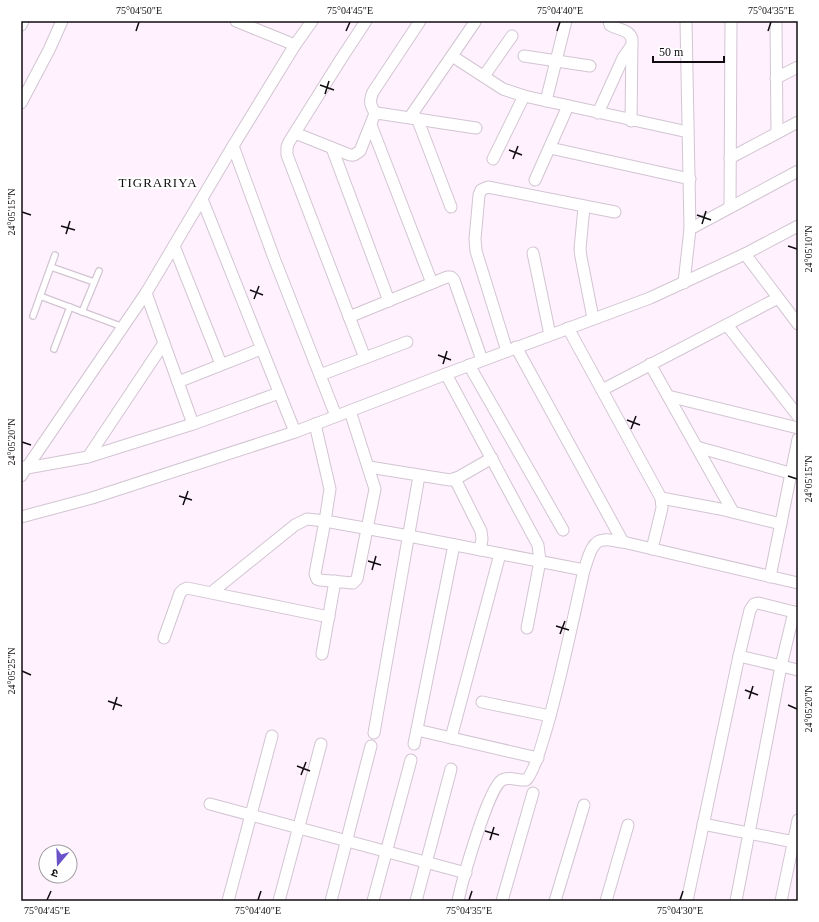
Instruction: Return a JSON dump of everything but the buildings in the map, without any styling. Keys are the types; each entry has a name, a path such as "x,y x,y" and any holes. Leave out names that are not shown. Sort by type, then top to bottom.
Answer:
{"street":[{"path":"21,25 23,21"},
{"path":"21,103 49,50 62,21"},
{"path":"236,21 295,46"},
{"path":"23,470 146,293 233,146 312,21"},
{"path":"364,358 287,155 287,147 366,21"},
{"path":"376,114 370,104 373,92 420,21"},
{"path":"546,101 566,21"},
{"path":"608,21 613,27 628,32 631,35 632,121"},
{"path":"684,283 690,229 686,21"},
{"path":"730,207 732,21"},
{"path":"776,21 777,133"},
{"path":"414,118 452,56 476,22"},
{"path":"484,76 512,36"},
{"path":"598,113 623,58 632,45"},
{"path":"452,56 503,89 524,96 632,121 688,132"},
{"path":"524,56 590,66"},
{"path":"776,78 798,67"},
{"path":"493,159 524,96"},
{"path":"535,180 568,106"},
{"path":"295,133 350,156 358,154 376,114 380,112 476,128"},
{"path":"414,118 451,207"},
{"path":"730,158 798,122"},
{"path":"371,125 432,283"},
{"path":"233,146 274,258 336,416"},
{"path":"332,148 389,300"},
{"path":"550,148 690,179"},
{"path":"690,229 798,171"},
{"path":"615,212 488,187 481,190 479,195 475,239 476,251 512,349 623,542"},
{"path":"202,199 295,432"},
{"path":"584,207 581,253 593,318"},
{"path":"21,517 92,498 295,432 593,318 650,298 745,254 798,226"},
{"path":"174,246 221,364"},
{"path":"533,253 550,335"},
{"path":"745,254 798,324"},
{"path":"349,317 447,277 453,278 482,360"},
{"path":"146,293 193,424"},
{"path":"602,390 778,298"},
{"path":"727,325 798,416"},
{"path":"568,328 662,498 662,508 652,549"},
{"path":"320,375 407,342"},
{"path":"88,457 164,343"},
{"path":"178,382 261,349"},
{"path":"650,364 733,512"},
{"path":"470,365 563,530"},
{"path":"446,374 538,545 540,561 527,628"},
{"path":"23,470 88,457 193,424 279,393"},
{"path":"668,396 798,428"},
{"path":"315,424 330,489 315,574 320,580 353,583 357,579 376,489 350,411"},
{"path":"770,577 781,524 795,474 798,439"},
{"path":"697,447 795,474"},
{"path":"369,467 445,480 455,479 492,458"},
{"path":"374,734 420,476"},
{"path":"455,479 481,531 482,539 480,550"},
{"path":"662,498 733,512 781,524"},
{"path":"212,592 302,521 307,519 368,528 584,570"},
{"path":"458,901 487,804 498,784 504,779 526,780 532,772 538,758 550,716 584,570 591,552 598,541 604,540 623,542 798,583"},
{"path":"414,744 454,545"},
{"path":"451,738 500,554"},
{"path":"322,654 335,581"},
{"path":"164,638 180,593 183,590 192,588 329,617"},
{"path":"687,901 739,656 750,610 754,604 758,603 796,612 781,666 736,901"},
{"path":"739,656 798,670"},
{"path":"482,702 550,716"},
{"path":"417,730 538,758"},
{"path":"228,901 272,736"},
{"path":"279,901 321,744"},
{"path":"331,901 371,746"},
{"path":"373,901 411,760"},
{"path":"416,901 451,769"},
{"path":"502,901 533,793"},
{"path":"210,804 466,873"},
{"path":"555,901 584,804"},
{"path":"781,901 798,820"},
{"path":"703,824 794,842"},
{"path":"606,901 628,825"}],"lane":[{"path":"33,316 55,255"},
{"path":"51,267 94,282"},
{"path":"82,312 99,270"},
{"path":"40,296 123,327"},
{"path":"54,349 70,307"}],"district":[{"name":"TIGRARIYA","path":"158,182"}]}
